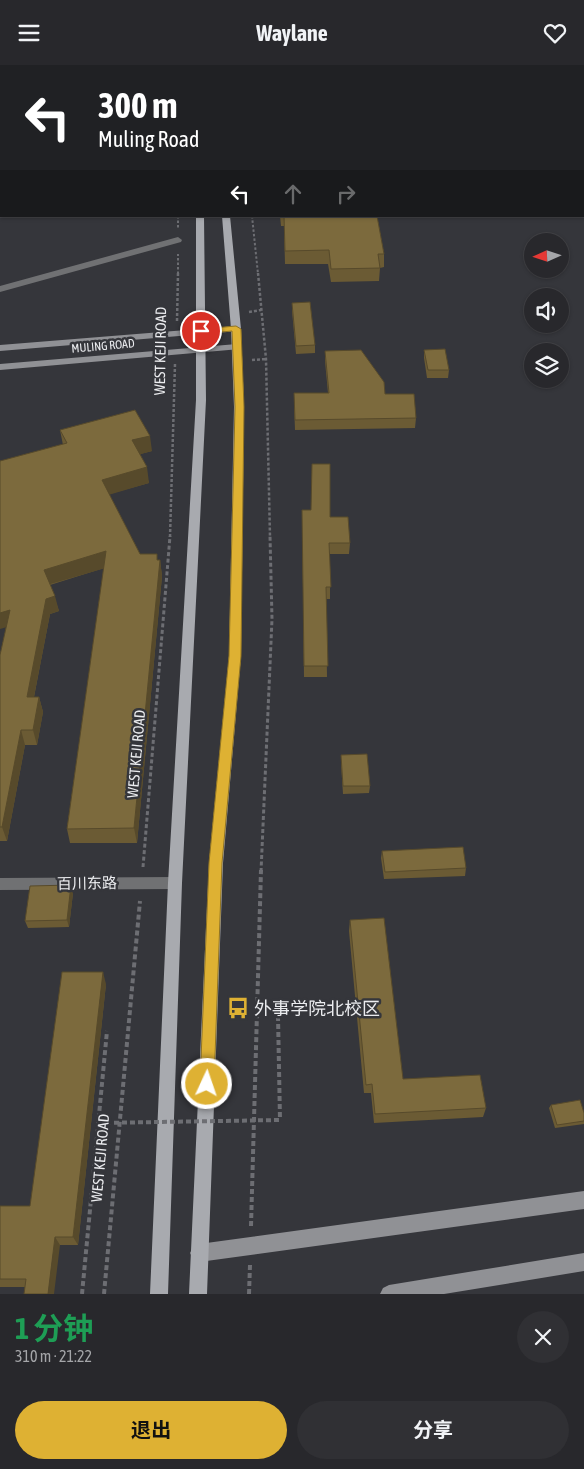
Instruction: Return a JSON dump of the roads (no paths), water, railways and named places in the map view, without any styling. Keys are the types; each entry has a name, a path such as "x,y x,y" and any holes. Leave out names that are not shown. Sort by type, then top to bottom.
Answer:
{"main road":[{"path":"159,1294 175,883 201,400 200,217"},
{"path":"198,1294 216,863 235,656 239,407 236,329 226,217"}],"street":[{"path":"0,289 178,240"},
{"name":"MULING ROAD","path":"0,348 236,329"},
{"name":"MULING ROAD","path":"0,367 237,347"},
{"name":"百川东路","path":"0,884 175,883"},
{"path":"199,1253 584,1200"},
{"path":"389,1294 584,1262"}],"place":[{"name":"外事学院北校区","path":"238,1008"}]}
